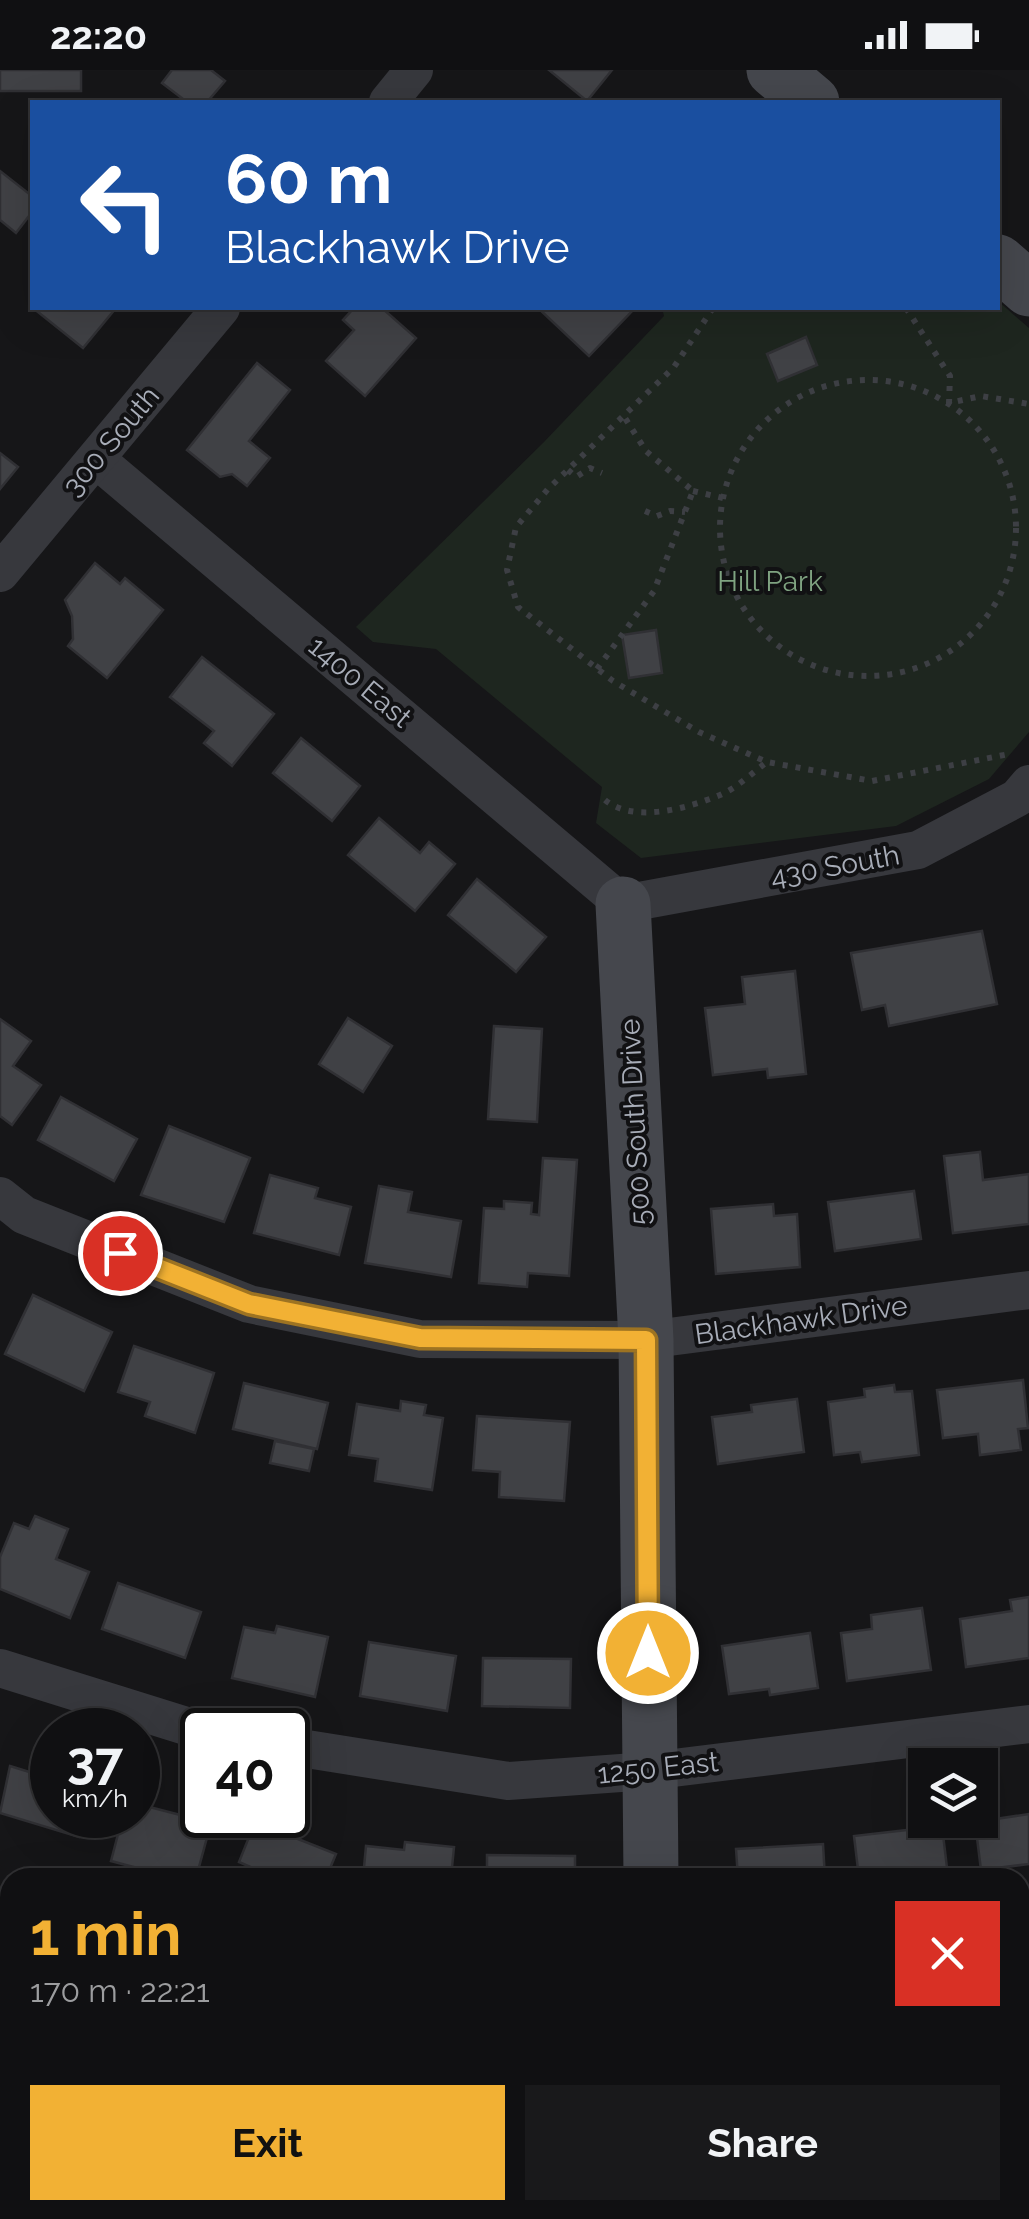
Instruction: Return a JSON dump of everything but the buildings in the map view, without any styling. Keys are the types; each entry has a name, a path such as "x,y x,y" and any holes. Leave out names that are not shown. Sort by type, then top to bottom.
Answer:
{"street":[{"path":"390,100 414,70"},
{"path":"1000,264 1029,289"},
{"name":"300 South","path":"0,574 219,310"},
{"name":"1400 East","path":"97,460 624,904"},
{"name":"430 South","path":"624,904 918,850 1017,798 1020,769"},
{"name":"500 South Drive","path":"624,904 646,1340 651,1868"},
{"name":"Blackhawk Drive","path":"8,1217 249,1304 420,1338 646,1340 1029,1290"},
{"path":"0,1668 180,1725"},
{"name":"1250 East","path":"310,1750 508,1781 649,1770 1029,1724"}],"path":[{"path":"711,310 674,367 568,470 516,527 507,570 518,607 597,669 699,732 767,762 872,781 1020,769"},
{"path":"907,310 950,376 949,402"},
{"path":"871,379 912,386 949,402 984,433 1007,473 1017,518 1013,564 995,606 965,642 926,666 881,677 834,674 792,657 756,627 732,588 720,544 722,498 736,459 760,426 792,400 831,384 871,379"},
{"path":"949,402 980,396 1029,404"},
{"path":"625,418 646,451 692,492 722,498"},
{"path":"568,470 576,477 590,468 602,473"},
{"path":"597,669 654,591 692,492"},
{"path":"646,511 657,516 670,510 685,512"},
{"path":"605,800 616,809 644,813 684,806 723,794 767,762"}],"green space":[{"name":"Hill Park","path":"1000,303 1029,328 1029,732 989,779 896,826 641,858 596,823 602,787 436,649 373,642 356,627 544,442 664,316 662,310 1000,310"}],"route":[{"path":"120,1253 249,1304 420,1338 646,1340 648,1653"}]}
